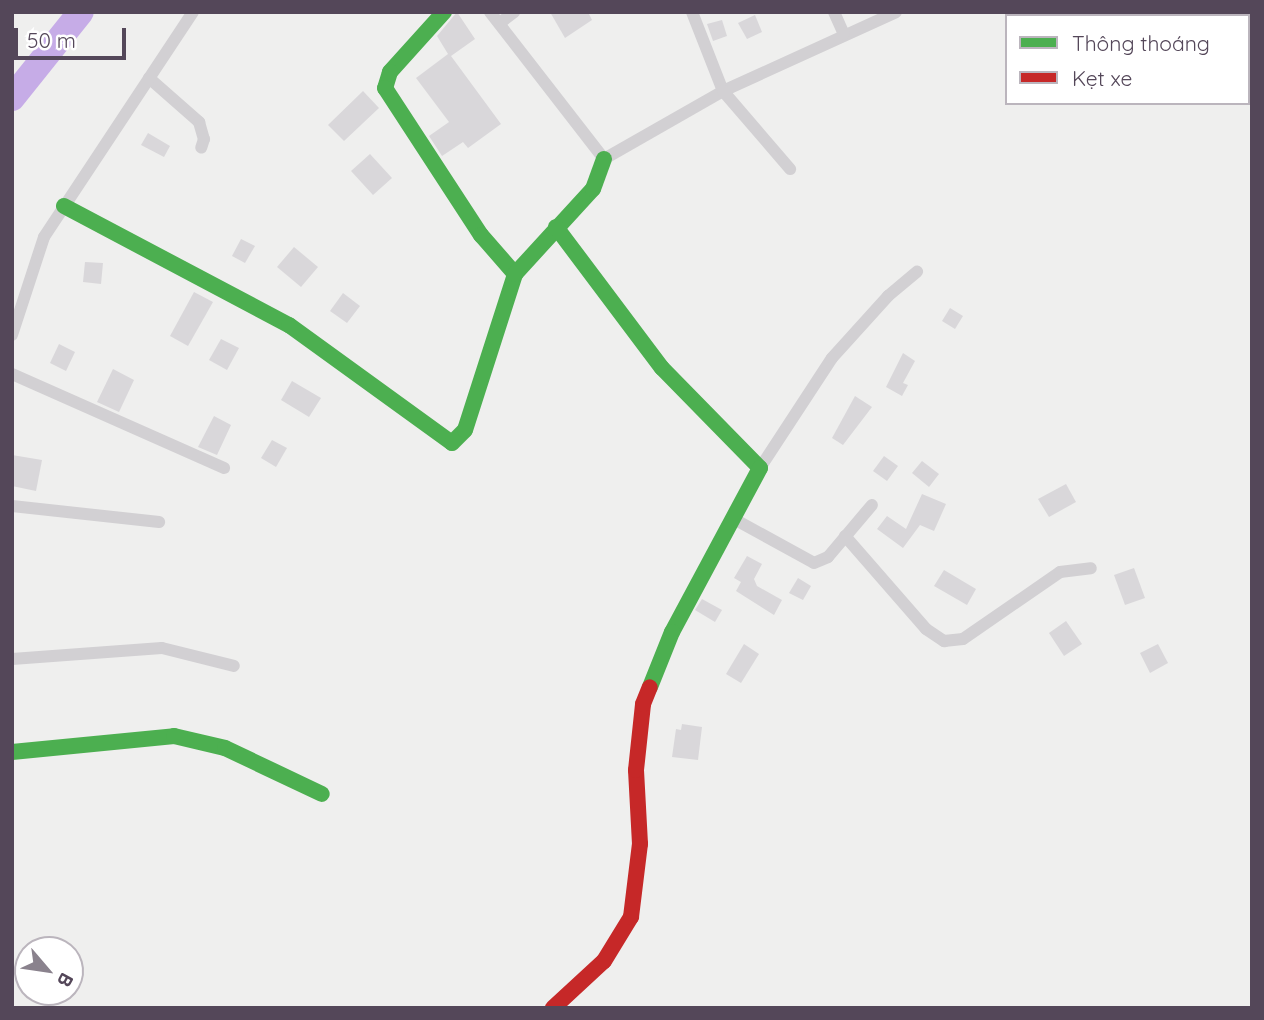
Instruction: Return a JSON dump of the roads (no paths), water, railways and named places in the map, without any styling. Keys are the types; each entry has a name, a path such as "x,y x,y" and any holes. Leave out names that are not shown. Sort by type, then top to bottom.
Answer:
{"street":[{"path":"12,335 44,237 193,12"},
{"path":"444,12 390,72 385,88 481,235 515,274"},
{"path":"490,12 604,159"},
{"path":"500,23 514,12"},
{"path":"692,12 723,91 790,169"},
{"path":"834,12 844,34"},
{"path":"64,206 289,324 453,443 465,430 515,274 556,226 593,189 604,159 723,91 896,12"},
{"path":"149,78 199,122 203,130 201,148"},
{"path":"556,226 662,368 761,468"},
{"path":"554,1008 604,961 631,917 640,844 637,740 643,704 673,632 761,468 832,358 888,296 917,272"},
{"path":"12,374 224,468"},
{"path":"734,519 814,563 828,557 872,505"},
{"path":"12,506 159,522"},
{"path":"845,536 926,629 944,640 963,639 1059,572 1091,568"},
{"path":"12,659 162,648 234,666"},
{"path":"12,752 173,736 225,748 322,794"}],"waterway":[{"path":"12,98 81,12"}]}
